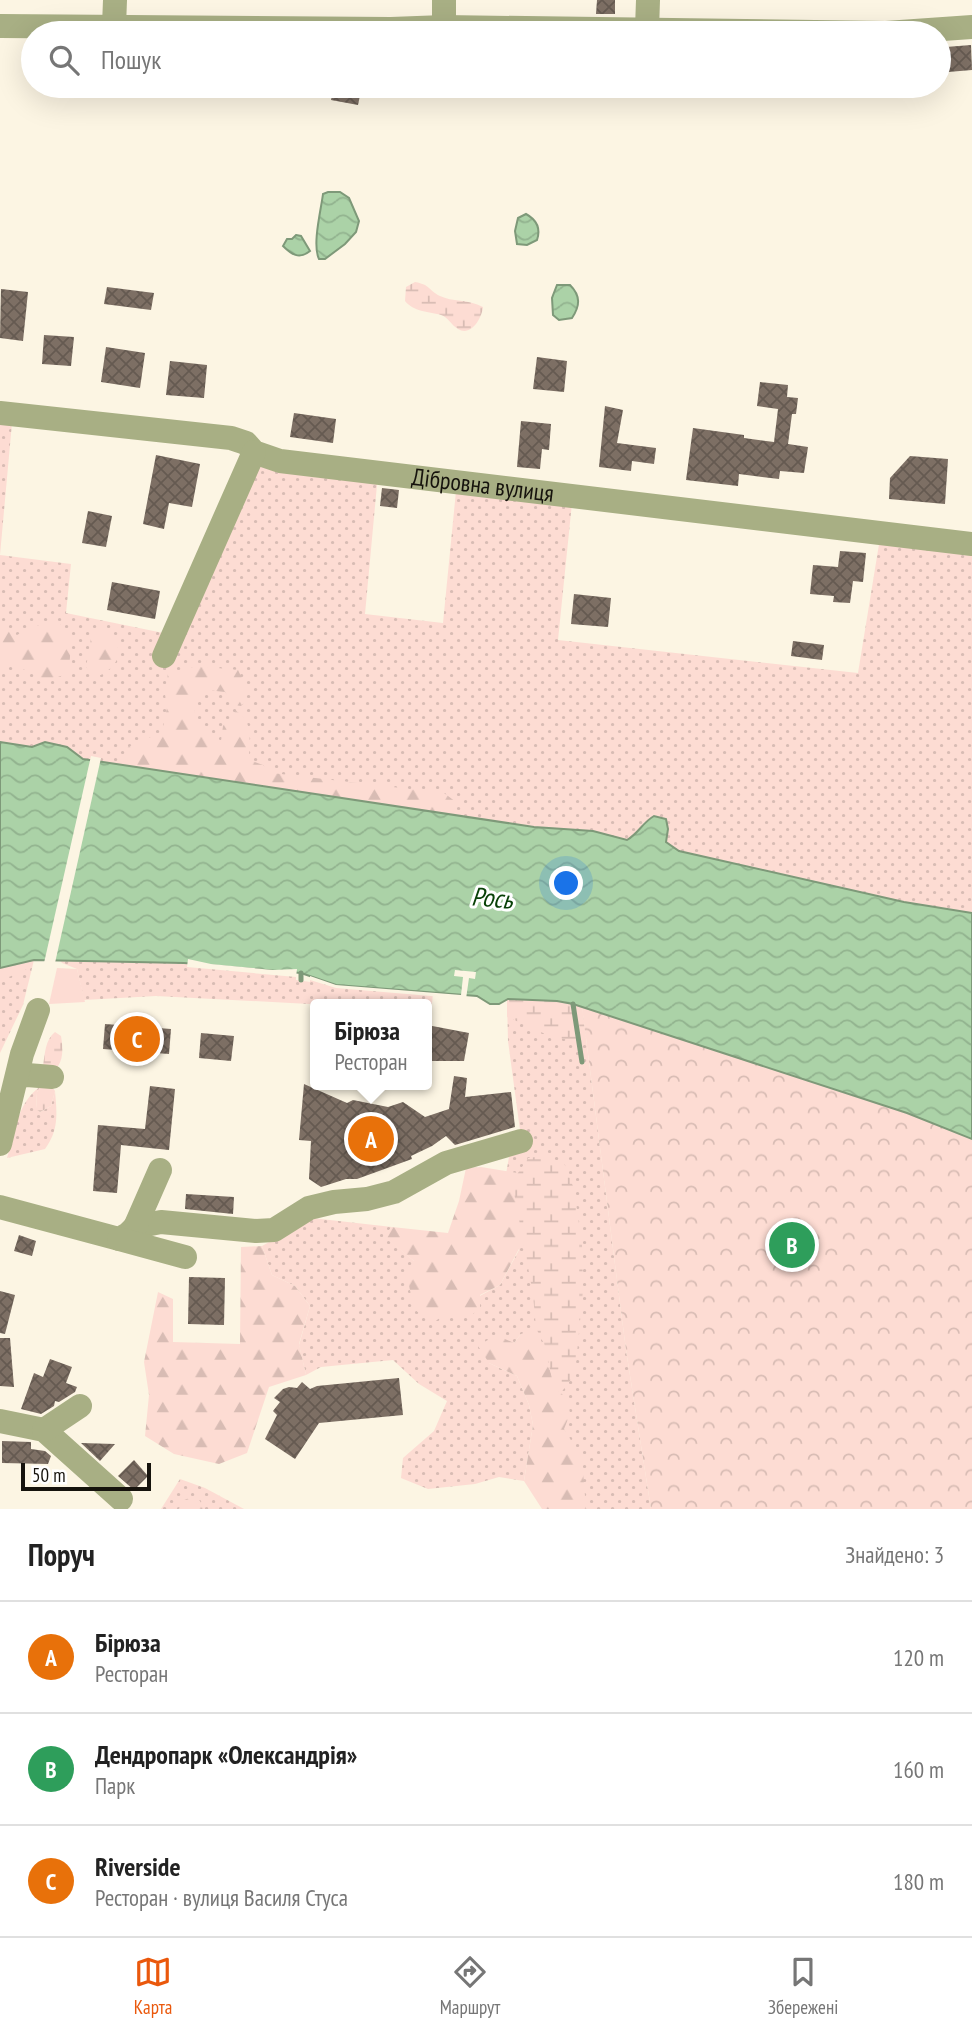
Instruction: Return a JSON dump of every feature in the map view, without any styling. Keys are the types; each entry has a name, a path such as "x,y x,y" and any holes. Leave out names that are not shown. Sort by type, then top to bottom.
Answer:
{"street":[{"path":"114,21 115,0"},
{"path":"444,0 444,21"},
{"path":"647,21 648,0"},
{"path":"0,26 21,26"},
{"path":"951,28 972,27"},
{"name":"Дібровна вулиця","path":"0,413 231,438 246,443 254,452 280,461 972,544"},
{"path":"164,656 254,452"},
{"path":"0,1144 20,1065 38,1010"},
{"path":"20,1065 52,1077"},
{"path":"127,1233 161,1222 257,1231 274,1230 309,1208 394,1192 446,1163 521,1141"},
{"path":"127,1233 160,1170"},
{"path":"0,1208 127,1233 185,1257"},
{"path":"44,1430 80,1406"},
{"path":"0,1421 44,1430 121,1499"}],"green space":[{"path":"415,282 445,298 483,307 481,316 471,328 463,331 443,316 412,307 405,301 406,287"},
{"path":"0,421 12,423 0,555"},
{"path":"254,452 378,474 365,614 443,623 456,491 572,503 558,640 858,673 881,532 972,544 972,913 904,902 679,851 666,842 668,829 644,822 637,835 627,840 593,831 534,827 83,759 67,747 45,742 32,747 0,742 0,555 71,564 66,613 173,635"},
{"path":"57,621 66,632 70,649 69,670 61,676 44,681 36,673 0,663 0,623 15,636 35,626"},
{"path":"100,631 115,635 118,656 113,666 95,678 86,667 91,638"},
{"path":"197,666 238,670 245,685 245,702 241,706 235,705 225,692 207,690 196,695 196,726 209,735 214,743 221,741 223,726 236,711 246,720 248,726 249,760 263,765 272,773 444,793 456,802 454,815 120,764 128,747 162,732 167,708 165,694 168,673"},
{"path":"59,959 184,963 296,973 296,980 310,982 310,976 336,985 433,993 432,1004 432,999 310,999 310,1004 156,996 84,1000 77,969"},
{"path":"34,960 23,1005 0,1053 0,968"},
{"path":"34,960 29,968 0,981 0,963"},
{"path":"57,968 77,969 85,1002 49,1004"},
{"path":"507,999 582,1007 626,1350 651,1509 558,1509 521,1334 489,1363 517,1376 529,1405 533,1425 524,1481 499,1477 475,1484 428,1489 401,1478 403,1458 434,1431 447,1401 419,1384 393,1360 321,1367 306,1375 299,1345 310,1306 295,1286 272,1275 262,1246 312,1218 392,1227 384,1236 414,1261 448,1313 500,1285 519,1250 505,1180 510,1151 522,1145 508,1041"},
{"path":"507,999 557,1001 582,1007 586,1037 556,1037 507,1017"},
{"path":"582,1007 907,1113 972,1139 972,1509 651,1509 626,1350"},
{"path":"55,1032 61,1036 62,1050 60,1063 55,1070 43,1066 47,1043"},
{"path":"51,1085 55,1091 51,1106 40,1112 36,1109 37,1092 41,1086"},
{"path":"41,1086 37,1092 36,1108 40,1112 51,1106 55,1091 56,1121 50,1142 45,1149 7,1158 22,1109"},
{"path":"544,1156 564,1163 574,1189 582,1245 583,1290 575,1374 560,1394 552,1379 545,1346 536,1328 533,1294 512,1182 528,1158"},
{"path":"481,1167 518,1173 512,1182 531,1226 500,1285 480,1295 480,1307 469,1318 448,1313 432,1323 414,1309 407,1276 414,1261 383,1236 392,1227 448,1233 466,1168"},
{"path":"262,1246 272,1275 295,1286 310,1306 299,1344 306,1375 269,1387 247,1453 219,1464 174,1454 145,1436 149,1395 144,1362 158,1292 173,1299 173,1342 240,1344 241,1247"},
{"path":"536,1328 552,1377 568,1400 570,1414 564,1429 582,1458 586,1509 542,1509 524,1481 533,1425 529,1405 517,1376 489,1363 478,1346 496,1335 514,1343 521,1334"},
{"path":"180,1479 205,1488 244,1509 161,1509"},
{"path":"196,1495 205,1509 179,1509 182,1501"}],"water":[{"path":"340,192 349,198 359,221 356,232 345,244 325,259 319,259 316,245 318,227 323,194"},
{"path":"526,214 537,225 537,240 527,245 517,244 515,231 518,218"},
{"path":"301,236 310,251 295,255 283,246 287,239"},
{"path":"557,285 570,285 578,297 577,309 572,318 559,320 553,315 552,298"},
{"name":"Рось","path":"0,742 32,747 45,742 67,747 83,759 534,827 593,831 627,840 654,816 666,819 666,842 679,851 904,902 972,913 972,1139 907,1113 557,1001 508,999 499,1004 490,1004 477,996 336,985 301,973 184,963 34,960 0,968"}],"pier":[{"path":"91,756 101,758 55,963 44,963"},
{"path":"188,959 273,970 297,969 296,977 187,967"},
{"path":"455,970 476,972 475,979 469,978 466,999 336,988 310,980 310,976 336,985 461,995 463,977 454,976"}],"building":[{"path":"597,0 615,0 615,14 596,14"},
{"path":"971,45 972,70 951,72 951,47"},
{"path":"331,98 359,98 358,105"},
{"path":"107,287 154,293 151,310 104,304"},
{"path":"1,289 28,292 23,341 0,338"},
{"path":"44,335 74,337 71,366 42,364"},
{"path":"106,347 145,353 140,388 101,382"},
{"path":"537,357 567,361 564,392 533,389"},
{"path":"170,361 207,365 204,398 166,395"},
{"path":"760,382 788,385 787,397 798,398 796,414 792,414 788,444 808,447 804,473 780,471 779,479 739,474 738,486 686,480 693,428 774,442 778,409 757,406"},
{"path":"605,406 623,410 617,443 656,448 654,464 632,461 631,471 599,467"},
{"path":"294,413 336,419 333,443 290,437"},
{"path":"521,421 551,424 549,450 542,449 540,469 517,467"},
{"path":"156,455 200,464 192,507 169,503 164,529 143,524"},
{"path":"910,456 948,459 945,504 889,499 890,478"},
{"path":"382,488 399,490 397,508 380,506"},
{"path":"88,511 112,516 106,547 82,543"},
{"path":"840,551 866,553 863,582 853,581 850,603 833,602 834,596 810,594 813,565 838,567"},
{"path":"112,582 160,591 155,619 107,610"},
{"path":"574,594 611,598 608,627 571,624"},
{"path":"793,641 824,645 822,660 791,656"},
{"path":"105,1024 171,1029 169,1054 103,1049"},
{"path":"432,1026 469,1033 464,1061 432,1061"},
{"path":"201,1033 234,1036 231,1061 199,1058"},
{"path":"454,1076 467,1078 465,1097 511,1092 515,1127 455,1145 446,1136 411,1156 412,1159 357,1179 346,1179 321,1187 309,1179 311,1141 299,1140 304,1084 310,1087 310,1090 318,1090 347,1103 353,1100 388,1107 403,1102 425,1117 449,1109"},
{"path":"150,1086 175,1089 169,1150 121,1145 117,1193 93,1191 98,1125 145,1129"},
{"path":"186,1194 234,1197 233,1214 185,1209"},
{"path":"19,1235 36,1241 32,1256 14,1251"},
{"path":"189,1277 225,1278 224,1325 188,1324"},
{"path":"0,1291 15,1295 5,1334 0,1333"},
{"path":"0,1338 10,1338 14,1387 0,1386"},
{"path":"50,1359 72,1367 66,1383 77,1387 75,1392 59,1402 55,1401 54,1406 41,1414 21,1409 34,1373 43,1377"},
{"path":"399,1378 403,1415 319,1423 295,1459 265,1439 277,1415 273,1411 280,1402 274,1398 283,1389 297,1388 302,1382 310,1389 317,1386"},
{"path":"2,1441 31,1442 31,1449 45,1451 51,1456 48,1464 2,1463"},
{"path":"81,1443 115,1444 100,1461"},
{"path":"134,1460 148,1476 134,1490 118,1476"}],"waterway":[{"path":"301,973 301,980"},
{"path":"573,1004 582,1062"}],"place":[{"name":"Riverside","path":"137,1039"},
{"name":"Бірюза","path":"371,1139"},
{"name":"Дендропарк «Олександрія»","path":"792,1245"}]}
